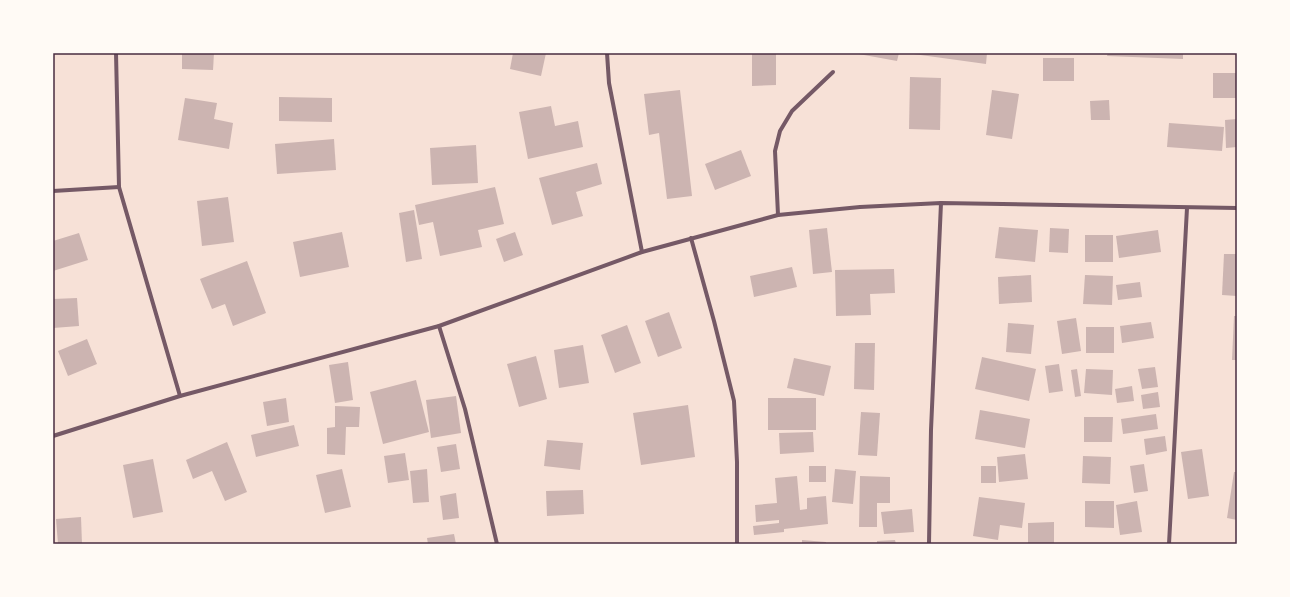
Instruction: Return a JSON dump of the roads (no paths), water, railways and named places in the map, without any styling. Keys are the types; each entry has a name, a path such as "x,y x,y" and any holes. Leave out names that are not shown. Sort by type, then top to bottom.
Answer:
{"street":[{"path":"116,53 119,187 180,396"},
{"path":"607,53 609,83 642,252"},
{"path":"778,215 775,151 780,131 792,111 833,72"},
{"path":"53,192 119,187"},
{"path":"929,544 931,430 941,203"},
{"path":"53,436 180,396 439,326 642,252 778,215 860,207 941,203 1237,208"},
{"path":"1169,544 1187,208"},
{"path":"691,238 734,402 737,462 737,544"},
{"path":"439,326 464,409 497,544"}]}
